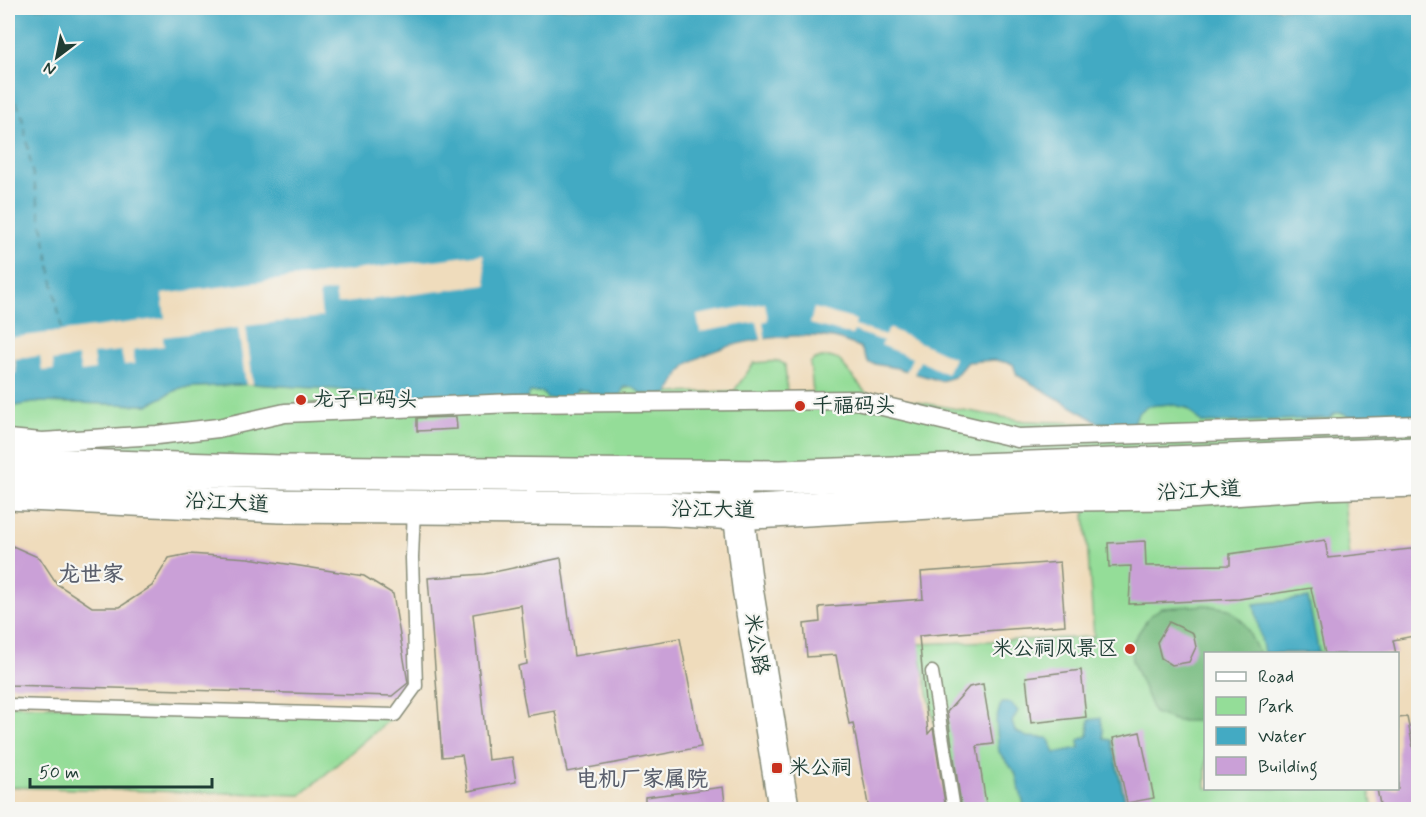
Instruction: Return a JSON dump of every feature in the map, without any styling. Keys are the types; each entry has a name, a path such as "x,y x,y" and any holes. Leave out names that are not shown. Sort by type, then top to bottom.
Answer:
{"main road":[{"name":"沿江大道","path":"8,464 280,472 734,477 1419,454"},
{"name":"沿江大道","path":"8,492 280,506 664,509 736,513 1073,494 1173,493 1419,480"}],"street":[{"path":"8,440 42,442 157,435 218,428 285,413 525,403 857,400 1018,438 1419,425"},
{"name":"米公路","path":"734,477 736,513 784,810"}],"lane":[{"path":"8,705 395,716 416,686 412,558 414,506"},
{"path":"932,672 954,810"}],"green space":[{"path":"829,357 839,360 866,393 1025,421 1132,425 1138,413 1148,406 1170,404 1187,408 1202,423 1329,418 1335,413 1344,413 1349,416 1418,416 1418,454 1052,466 8,464 8,407 39,402 148,405 180,388 253,384 360,391 425,404 526,399 529,392 587,390 592,396 633,387 642,394 734,391 754,363 779,361 785,365 787,393 813,392 810,363 815,359"},
{"name":"米公祠风景区","path":"1343,489 1353,588 1342,652 1204,652 1204,790 1369,790 1373,809 952,809 918,644 1094,637 1084,499"},
{"path":"1206,605 1229,609 1244,623 1258,652 1204,652 1204,721 1177,721 1154,713 1132,660 1133,641 1149,617 1161,608"},
{"path":"8,705 395,715 301,795 8,787"}],"water":[{"path":"8,8 1418,8 1418,416 1348,416 1335,413 1329,418 1202,423 1187,408 1170,404 1148,406 1138,413 1133,425 1098,422 1017,375 1013,364 995,360 967,362 954,377 941,381 897,368 869,363 860,347 833,338 817,336 759,340 704,355 686,366 668,394 642,394 633,387 624,387 620,396 592,396 587,390 577,390 573,398 547,398 542,392 530,392 527,399 425,404 360,391 253,384 180,388 148,405 39,402 8,407"},
{"path":"1308,598 1319,652 1264,652 1254,604"},
{"path":"1001,703 1011,703 1018,711 1012,722 1015,731 1027,737 1048,738 1055,753 1079,748 1079,740 1088,736 1089,720 1101,718 1104,739 1111,740 1126,806 1154,803 1156,809 1025,809 1015,772 999,752 996,721"}],"pier":[{"name":"龙子口码头","path":"483,254 487,285 337,304 335,291 319,293 322,317 246,326 253,384 246,385 238,328 163,337 164,346 133,350 134,364 124,365 121,351 93,354 95,370 81,372 78,357 53,361 54,370 42,371 40,356 15,359 16,373 8,374 8,338 165,318 162,294"},
{"name":"千福码头","path":"765,303 768,320 763,322 766,343 762,343 757,322 700,332 697,315"},
{"name":"千福码头","path":"814,308 856,320 855,326 885,335 889,328 954,358 947,374 920,361 913,376 905,374 912,358 881,345 883,341 854,331 852,335 810,324"}],"building":[{"path":"456,417 457,429 417,431 417,418"},
{"path":"1325,540 1328,558 1419,548 1419,635 1393,640 1396,652 1325,652 1311,588 1239,599 1129,604 1131,566 1109,567 1108,543 1145,541 1146,566 1230,565 1230,554"},
{"path":"8,544 40,558 57,584 92,607 120,607 152,586 169,558 189,554 248,558 364,576 393,594 408,683 392,696 8,685"},
{"path":"561,558 574,656 680,638 701,747 567,772 555,711 527,716 518,666 527,664 521,605 473,614 488,760 512,757 516,782 468,791 462,755 442,757 428,578 484,574"},
{"path":"1060,562 1065,625 919,636 928,734 933,728 946,810 869,810 853,723 849,724 836,655 807,657 804,624 820,622 819,607 923,599 921,572"},
{"path":"1169,622 1193,633 1196,647 1189,662 1172,665 1161,658 1157,642"},
{"path":"1081,670 1086,717 1031,723 1026,677"},
{"path":"983,684 993,744 977,746 987,810 962,810 947,712 969,687"},
{"path":"1407,717 1419,777 1419,810 1381,810 1377,790 1399,790 1399,718"},
{"path":"1140,732 1154,798 1127,803 1113,738"},
{"path":"723,787 726,810 645,810 645,797"}],"ferry route":[{"path":"8,90 21,111 62,331"}],"place":[{"name":"龙子口码头","path":"301,400"},
{"name":"千福码头","path":"800,406"},
{"name":"米公祠风景区","path":"1130,649"},
{"name":"米公祠","path":"777,768"}],"district":[{"name":"龙世家","path":"91,575"},
{"name":"电机厂家属院","path":"642,780"}]}
